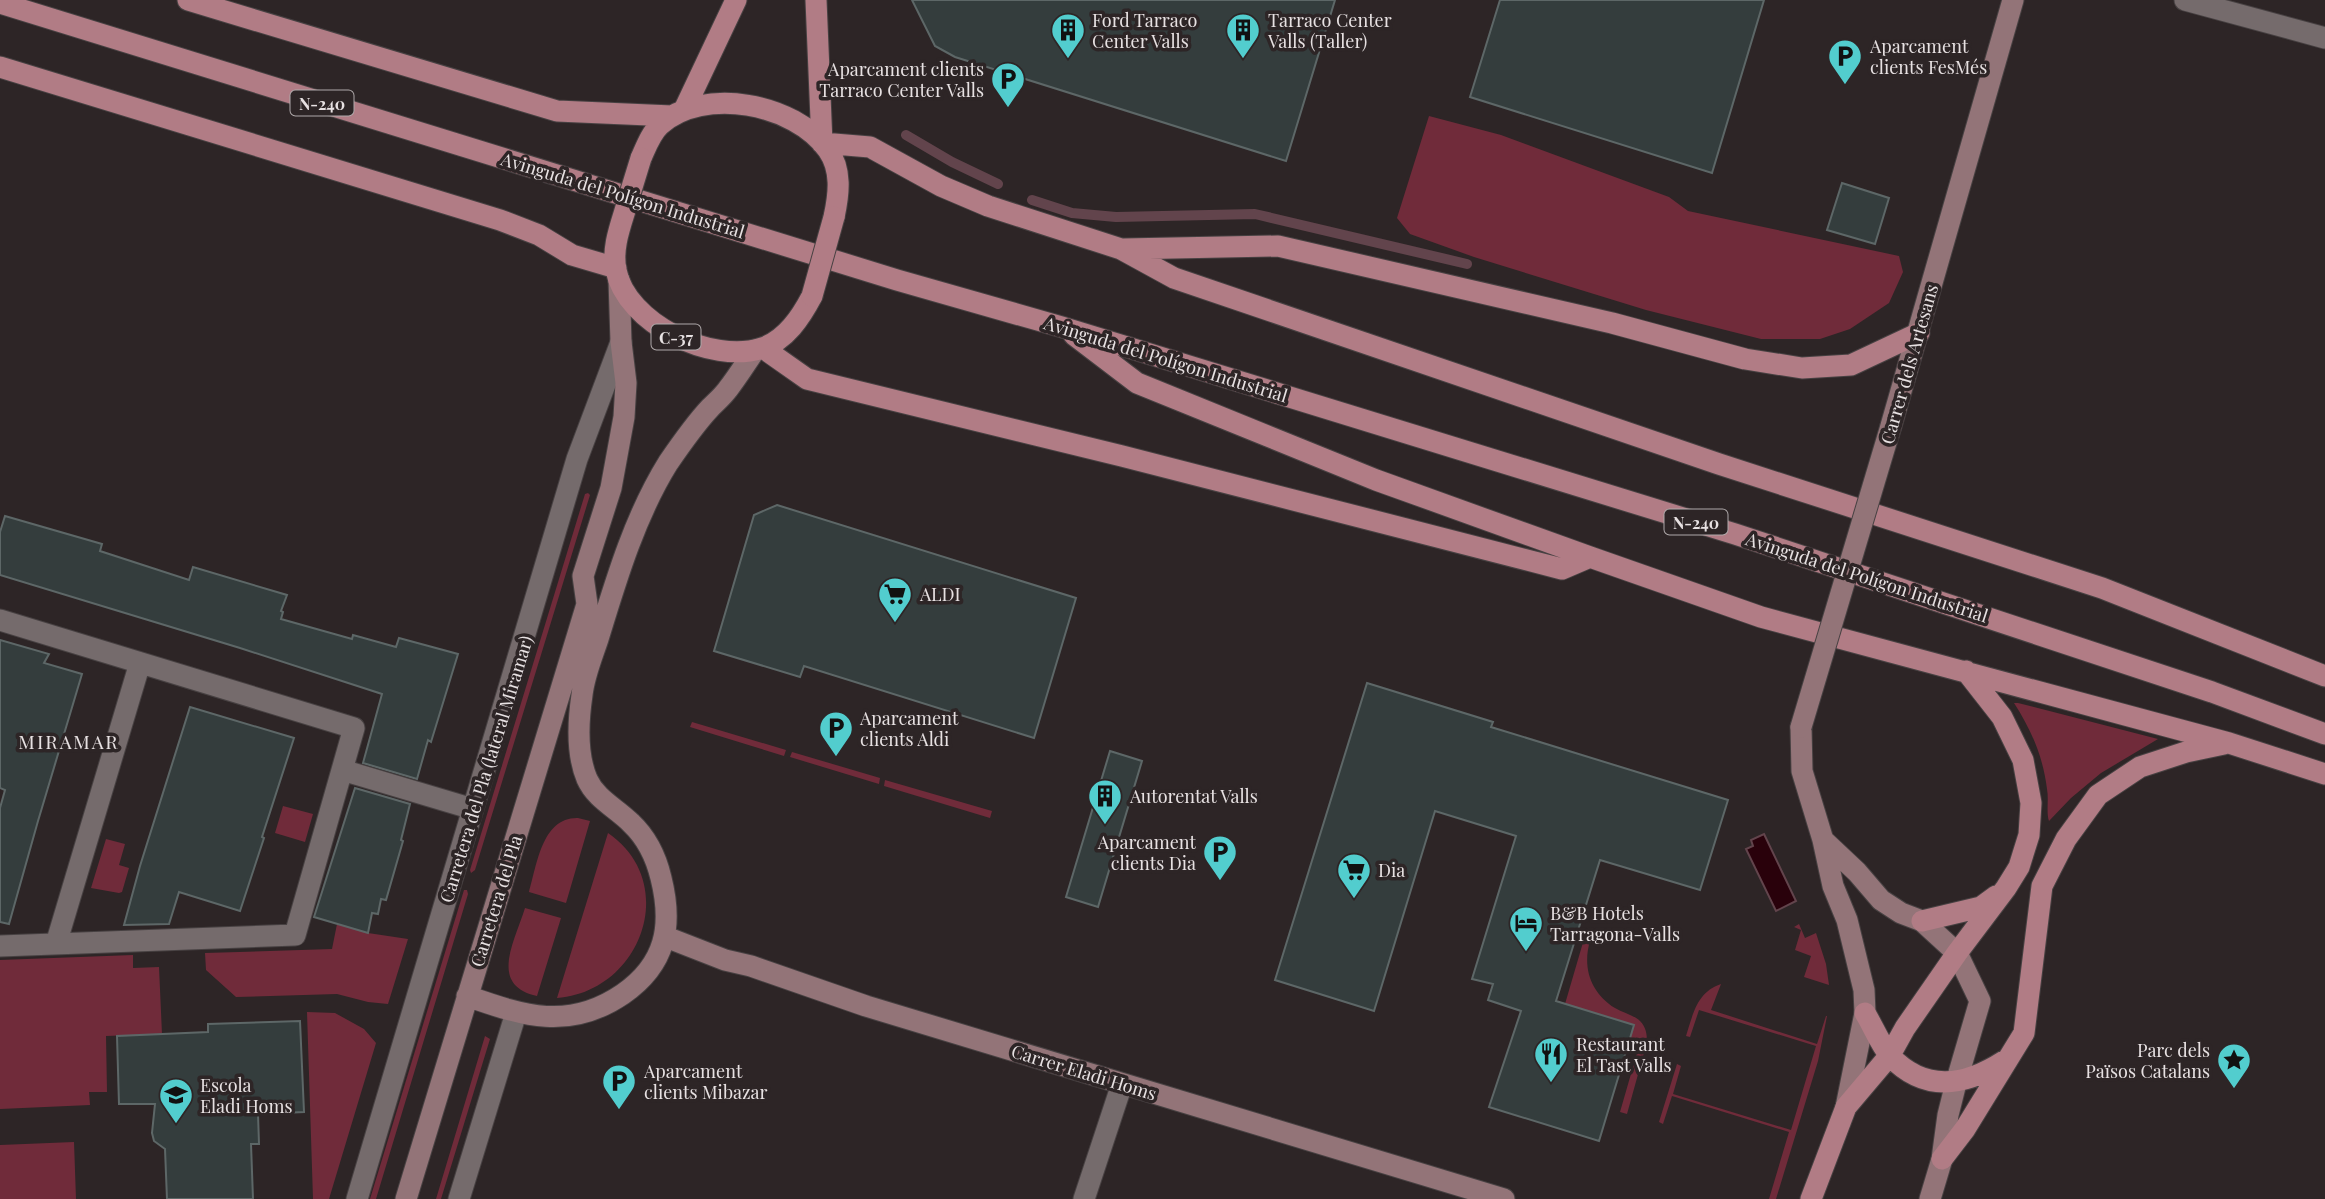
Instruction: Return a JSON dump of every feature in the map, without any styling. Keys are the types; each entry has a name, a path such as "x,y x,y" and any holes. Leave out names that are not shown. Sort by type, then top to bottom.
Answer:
{"main road":[{"path":"188,0 557,111 678,113 735,103 760,106 792,120 829,151 837,176 839,194 812,296 800,318 780,338 759,349"},
{"path":"0,67 500,220 617,274 615,251 618,236 641,158 657,127 678,113 736,0"},
{"path":"816,0 821,143"},
{"name":"Avinguda del Polígon Industrial","path":"0,3 897,280 1062,327 1735,534 2199,687 2325,734"},
{"path":"821,143 870,147 941,186 988,206 1121,249 1174,278 1719,464 2102,588 2325,676"},
{"path":"1121,249 1278,246 1612,323 1745,359 1802,368 1851,365 1919,332"},
{"name":"C-37","path":"617,274 631,300 646,317 665,331 685,341 729,352 759,349"},
{"path":"1062,327 1137,383 1376,480 1590,558 1761,617 2229,743 2325,774"},
{"path":"759,349 807,379 1562,569 1590,558"},
{"path":"1811,1199 1846,1107 1890,1055 1905,1028 1957,953 2006,888 2019,867 2029,835 2031,803 2022,760 2002,717 1966,671"},
{"path":"1942,1159 1965,1129 2024,1033 2042,886 2066,839 2098,795 2140,767 2186,752 2229,743"},
{"path":"1922,921 1981,907 2006,888"},
{"path":"1865,1013 1890,1055 1919,1077 1956,1083 1983,1074 2009,1058"}],"street":[{"name":"Carrer dels Artesans","path":"1846,1107 1865,1013 1864,990 1850,932 1833,886 1824,840 1802,771 1801,727 1919,332 2013,0"},
{"path":"2185,0 2325,38"},
{"path":"613,589 587,604 583,576 611,488 624,417 626,383 617,274"},
{"name":"Carretera del Pla (lateral Miramar)","path":"357,1199 577,459 621,342"},
{"path":"467,996 516,1013 546,1017 566,1016 603,1006 642,978 656,960 666,937 667,916 666,895 658,863 648,842 631,822 595,793 587,778 578,731 582,691 613,589 638,523 667,465 685,438 727,391 759,349"},
{"name":"Carretera del Pla","path":"406,1199 587,604"},
{"path":"0,620 354,728 295,936 0,946"},
{"path":"55,944 140,663"},
{"path":"342,770 473,809"},
{"path":"1824,840 1881,900 1900,913 1922,921 1957,953 1980,1001 1956,1083 1942,1159 1930,1199"},
{"name":"Carrer Eladi Homs","path":"666,937 725,960 751,966 866,1006 1122,1084 1449,1191 1504,1199"},
{"path":"459,1199 516,1013"},
{"path":"1084,1199 1122,1084"}],"shaded area":[{"path":"1429,116 1501,135 1669,197 1688,211 1899,256 1903,272 1889,303 1850,329 1820,339 1761,339 1646,310 1474,257 1410,234 1397,218"},
{"path":"585,494 590,495 475,870 471,873"},
{"path":"2014,703 2158,739 2101,773 2049,821 2047,789 2040,755"},
{"path":"692,722 786,750 784,756 690,727"},
{"path":"792,752 880,778 879,784 790,757"},
{"path":"885,780 992,811 990,818 884,786"},
{"path":"283,806 313,814 305,842 275,833"},
{"path":"578,818 590,821 566,903 529,892 543,844 549,834 556,825"},
{"path":"608,833 630,854 643,879 646,906 641,932 629,956 611,977 586,991 557,998"},
{"path":"1764,834 1796,901 1776,911 1746,849 1753,846 1751,840"},
{"path":"106,839 125,844 119,865 129,868 122,892 119,893 91,888"},
{"path":"464,890 467,890 468,894 376,1199 370,1199"},
{"path":"525,908 561,918 537,996 522,990 513,982 509,972 511,947"},
{"path":"337,924 368,933 408,939 388,1004 337,994 236,997 206,970 205,953 332,949"},
{"path":"1799,924 1805,938 1816,933 1826,964 1829,985 1804,977 1811,956 1795,950 1801,930 1794,927"},
{"path":"1584,939 1590,941 1587,961 1594,987 1615,1008 1640,1021 1646,1031 1647,1042 1627,1114 1620,1112 1637,1053 1626,1049 1565,1004"},
{"path":"133,955 133,968 159,967 162,1034 106,1036 107,1092 89,1092 90,1105 0,1109 0,960"},
{"path":"1721,984 1711,1010 1817,1044 1827,1016 1818,1061 1776,1199 1769,1199 1789,1132 1672,1096 1663,1124 1659,1122 1677,1064 1681,1066 1673,1094 1791,1130 1816,1046 1699,1010 1690,1037 1686,1036 1701,998"},
{"path":"307,1012 335,1013 364,1029 376,1043 329,1199 313,1199"},
{"path":"485,1036 490,1039 441,1199 436,1199"},
{"path":"74,1142 76,1199 0,1199 0,1145"}],"building":[{"path":"912,0 1335,0 1286,161 955,57 935,46"},
{"path":"1500,0 1764,0 1712,173 1470,97"},
{"path":"1842,183 1889,198 1875,244 1827,230"},
{"name":"ALDI","path":"777,505 1076,598 1034,738 804,666 800,677 714,651 754,515"},
{"path":"5,516 102,544 100,551 189,580 193,567 287,595 281,619 352,639 353,635 396,647 399,638 458,654 417,779 363,763 382,694 0,575 0,532"},
{"path":"0,640 49,654 44,663 82,674 9,924 0,922 0,808 5,790 0,788"},
{"path":"1367,683 1493,722 1491,727 1728,800 1700,890 1600,860 1556,1001 1634,1025 1599,1141 1489,1107 1521,1011 1488,1000 1493,984 1472,979 1516,836 1435,811 1374,1011 1275,980"},
{"path":"190,707 294,738 262,837 264,838 240,911 179,892 169,924 124,925 140,866"},
{"name":"Autorentat Valls","path":"1110,751 1142,761 1098,907 1066,897"},
{"path":"355,788 410,804 401,840 403,841 386,900 381,899 378,914 372,913 368,933 314,917"},
{"path":"300,1021 304,1112 258,1114 259,1144 251,1144 253,1199 167,1199 165,1149 154,1141 152,1133 155,1104 119,1104 117,1036 208,1032 208,1024"}],"waterway":[{"path":"906,135 952,162 998,184"},
{"path":"1032,200 1072,213 1116,217 1255,214 1467,264"}],"place":[{"name":"Ford Tarraco Center Valls","path":"1068,60"},
{"name":"Tarraco Center Valls (Taller)","path":"1243,60"},
{"name":"Aparcament clients FesMés","path":"1845,86"},
{"name":"Aparcament clients Tarraco Center Valls","path":"1008,109"},
{"name":"ALDI","path":"895,624"},
{"name":"Aparcament clients Aldi","path":"836,758"},
{"name":"Autorentat Valls","path":"1105,826"},
{"name":"Aparcament clients Dia","path":"1220,882"},
{"name":"Dia","path":"1354,900"},
{"name":"B&B Hotels Tarragona-Valls","path":"1526,953"},
{"name":"Restaurant El Tast Valls","path":"1551,1084"},
{"name":"Parc dels Països Catalans","path":"2234,1090"},
{"name":"Aparcament clients Mibazar","path":"619,1111"},
{"name":"Escola Eladi Homs","path":"176,1125"}],"district":[{"name":"MIRAMAR","path":"69,741"}]}
